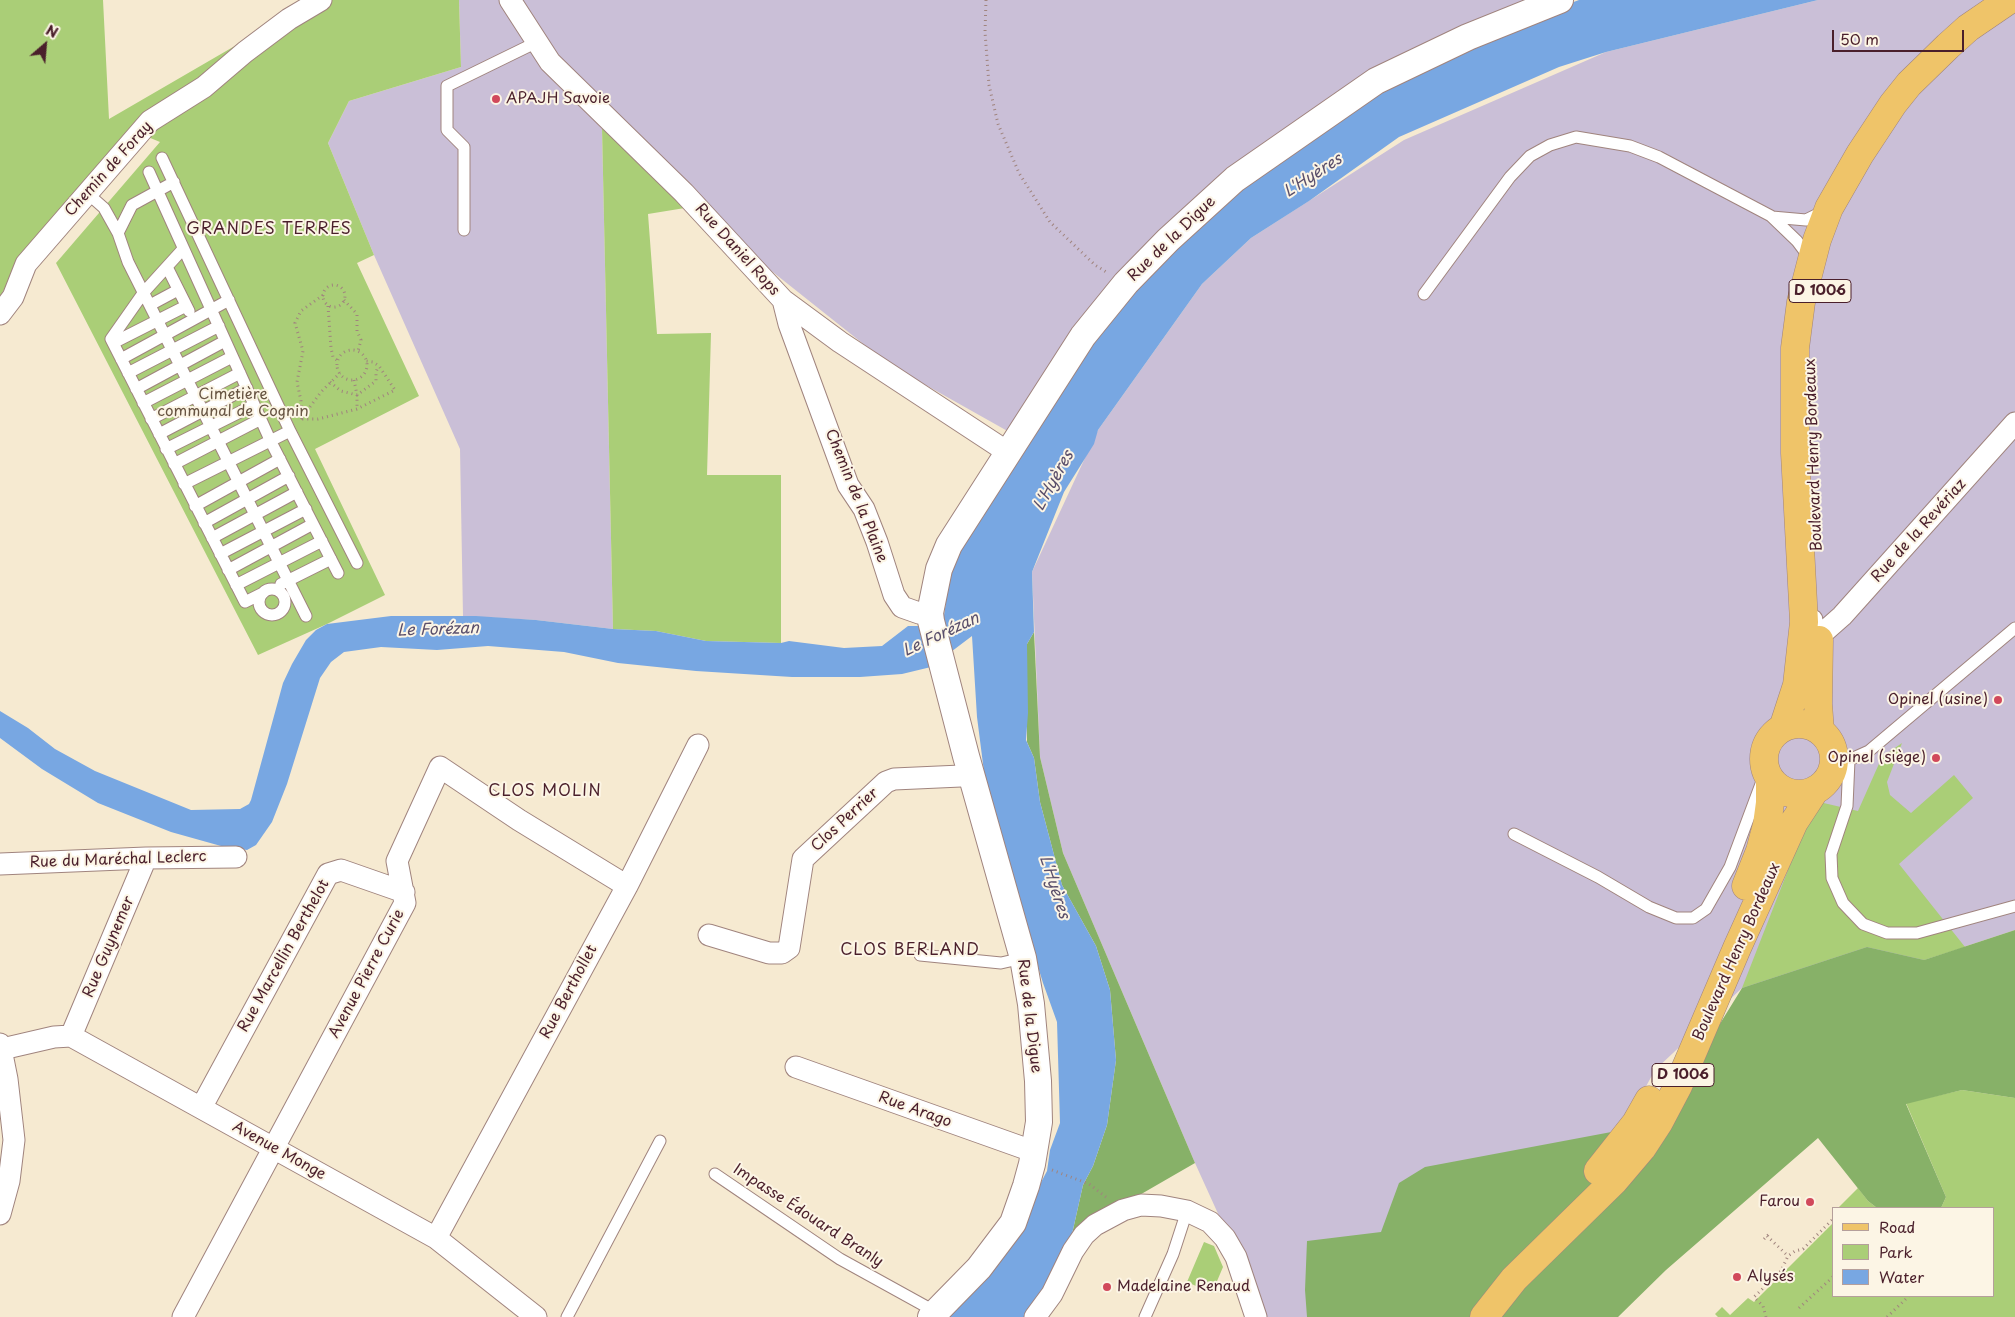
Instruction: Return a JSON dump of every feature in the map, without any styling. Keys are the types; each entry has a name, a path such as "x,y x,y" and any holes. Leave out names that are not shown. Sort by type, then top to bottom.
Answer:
{"main road":[{"name":"Boulevard Henry Bordeaux","path":"1469,1317 1489,1287 1586,1186 1636,1123 1672,1060 1711,976 1760,851 1768,818 1770,803 1764,750 1768,741 1782,728 1797,685 1804,622 1801,390 1794,348 1801,302 1818,219 1879,124 1909,84 1968,28 2009,0"},
{"name":"Boulevard Henry Bordeaux","path":"1484,1317 1514,1279 1614,1181 1642,1148 1659,1122 1686,1068 1737,948 1794,822 1815,790 1829,777 1833,767 1841,759 1820,731 1818,704 1819,634 1810,395 1812,341 1817,302 1825,271 1846,215 1891,135 1923,95 1952,65 1980,41 2015,17"},
{"path":"1782,728 1792,724 1802,724 1812,726 1820,731"},
{"path":"1768,775 1786,792 1805,794 1815,790"}],"street":[{"name":"Chemin de Foray","path":"0,314 13,297 26,264 150,121 204,87 245,52 289,19 321,0"},
{"name":"Rue Daniel Rops","path":"510,0 535,42 550,62 684,193 783,300 840,342 1009,453"},
{"name":"Rue de la Digue","path":"934,1314 979,1268 1013,1223 1026,1186 1042,1161 1038,1081 1031,1004 1023,958 940,662 931,617 939,569 948,545 1083,336 1126,283 1168,240 1235,179 1376,81 1468,36 1560,0"},
{"name":"Chemin de la Plaine","path":"783,300 789,324 848,485 864,509 877,542 894,596 902,607 931,617"},
{"name":"Boulevard Henry Bordeaux","path":"1801,390 1812,630 1819,634"},
{"name":"Rue de la Revériaz","path":"1819,634 1842,616 2015,423"},
{"name":"Rue Berthollet","path":"436,1238 627,886 698,745"},
{"name":"Avenue Pierre Curie","path":"183,1317 405,903 397,861 440,766 519,820 627,886"},
{"name":"Clos Perrier","path":"708,935 769,953 782,953 789,948 803,859 886,782 894,779 961,776 970,773"},
{"name":"Rue du Maréchal Leclerc","path":"0,864 146,858 236,857"},
{"name":"Rue Guynemer","path":"71,1036 146,858"},
{"name":"Rue Marcellin Berthelot","path":"201,1108 328,874 341,870 404,892"},
{"path":"0,1214 9,1181 14,1140 1,1047 54,1037 71,1036"},
{"name":"Avenue Monge","path":"71,1036 436,1238 536,1317"},
{"name":"Rue Arago","path":"796,1067 1042,1161"},
{"path":"1035,1317 1052,1294 1073,1251 1084,1235 1095,1225 1123,1210 1141,1205 1161,1206 1187,1211 1210,1222 1225,1238 1236,1257 1256,1317"}],"lane":[{"path":"464,230 464,147 447,130 447,86 535,42"},
{"path":"1424,294 1510,177 1530,156 1550,145 1576,137 1630,146 1659,157 1771,216 1797,241 1806,254 1809,265"},
{"path":"162,158 290,431 357,562"},
{"path":"149,172 271,442 338,573"},
{"path":"118,233 132,205 174,182"},
{"path":"87,193 104,208 118,233 128,262 306,616"},
{"path":"1771,216 1818,219 1825,244 1809,302 1801,390"},
{"path":"184,249 144,292 110,339 245,602 331,559"},
{"path":"167,267 193,319"},
{"path":"150,305 178,290"},
{"path":"121,359 229,300"},
{"path":"113,343 186,306"},
{"path":"128,373 219,326"},
{"path":"136,389 225,341"},
{"path":"143,403 232,357"},
{"path":"151,419 240,373"},
{"path":"159,434 247,388"},
{"path":"166,449 254,405"},
{"path":"174,464 261,419"},
{"path":"184,484 290,431"},
{"path":"195,506 280,459"},
{"path":"204,523 289,476"},
{"path":"212,538 297,492"},
{"path":"220,554 306,509"},
{"path":"228,570 313,524"},
{"path":"236,585 322,541"},
{"path":"2015,628 1869,751 1841,759 1847,806 1831,854 1832,878 1843,903 1864,924 1887,933 1917,933 2015,906"},
{"path":"1514,834 1598,877 1649,907 1676,918 1693,918 1706,909 1730,867 1768,775"},
{"path":"920,955 1001,963 1023,958"},
{"path":"567,1317 660,1141"},
{"name":"Impasse Édouard Branly","path":"715,1174 840,1259 934,1314"},
{"path":"1145,1317 1173,1254 1187,1211"}],"path":[{"path":"986,0 985,32 989,84 998,124 1019,173 1050,222 1095,265 1126,283"},
{"path":"301,419 301,401 297,382 303,351 295,323 301,311 322,295 327,287 336,285 344,293 344,300 338,306 328,306"},
{"path":"322,295 328,306 333,357 338,361"},
{"path":"344,300 357,314 357,331 362,340 358,352"},
{"path":"346,352 358,352 363,355 366,361 364,374 354,380 346,379 337,369 338,361 346,352"},
{"path":"301,419 318,420 357,409 395,390 378,366 373,362 366,361"},
{"path":"357,395 376,380 378,366"},
{"path":"290,431 330,382 340,373"},
{"path":"354,380 357,409"},
{"path":"330,382 341,391 357,395"},
{"path":"1042,1161 1089,1184"},
{"path":"1766,1317 1763,1306 1754,1297 1781,1271 1788,1256 1795,1251 1803,1249 1832,1220"},
{"path":"1767,1236 1788,1256"},
{"path":"1799,1308 1832,1278"},
{"path":"1887,1317 1908,1297"}],"shaded area":[{"path":"459,0 1529,0 1011,433 881,358 691,207 602,129 613,629 536,620 463,616 460,449 374,255 328,143 349,101 461,67"},
{"path":"1818,0 2015,0 2015,930 1924,960 1742,988 1655,1070 1622,1130 1449,1317 1265,1317 1195,1163 1063,853 1040,757 1032,572 1098,430 1202,284 1251,238 1404,140 1606,52"}],"green space":[{"name":"Cimetière communal de Cognin","path":"0,0 103,0 109,119 314,0 459,0 461,67 349,101 328,143 374,255 357,263 419,396 315,449 385,595 258,655 56,263 160,142 131,130 18,263 0,297"},
{"path":"602,128 691,207 648,214 657,334 711,333 707,475 781,475 781,643 706,641 656,631 613,629"},
{"path":"1034,632 1040,757 1063,853 1195,1163 1072,1234 1083,1185 1093,1166 1107,1125 1116,1060 1110,990 1096,946 1062,885 1040,802 1034,758 1027,742 1027,644"},
{"path":"1902,743 1887,782 1890,795 1911,813 1954,775 1973,798 1899,864 1965,947 1924,960 1867,947 1742,988 1815,801 1858,811 1882,757"},
{"path":"2015,930 2015,1098 1962,1090 1906,1104 1946,1197 1941,1207 1876,1207 1868,1201 1818,1138 1666,1270 1618,1317 1307,1317 1305,1290 1307,1241 1381,1232 1399,1183 1425,1167 1622,1130 1678,1108 1713,1035 1742,988 1867,947 1924,960"},
{"path":"1962,1090 2015,1098 2015,1317 1718,1317 1715,1314 1722,1307 1730,1315 1748,1298 1754,1302 1832,1224 1832,1297 1995,1297 1995,1207 1941,1207 1946,1197 1906,1103"},
{"path":"1858,1188 1868,1201 1876,1207 1839,1207"},
{"path":"1204,1242 1214,1246 1223,1267 1212,1293 1187,1282"}],"water":[{"path":"1579,0 1818,0 1606,52 1559,67 1399,137 1309,201 1251,238 1202,284 1098,430 1094,444 1064,492 1032,572 1034,632 1027,644 1028,713 1026,740 1034,758 1040,802 1062,885 1096,946 1110,990 1116,1060 1107,1125 1093,1166 1083,1185 1072,1234 1053,1281 1025,1317 943,1317 1037,1190 1047,1171 1050,1150 1060,1123 1057,1022 1043,983 988,803 977,717 972,636 931,667 902,674 860,677 792,677 696,671 618,663 564,652 488,646 437,650 381,647 344,652 331,662 320,678 287,784 272,822 256,845 247,850 221,846 171,832 98,803 42,769 0,738 0,711 28,728 55,749 95,771 191,810 240,809 249,804 251,800 283,683 306,640 316,630 327,624 391,616 476,616 536,620 613,629 656,631 706,641 781,643 789,641 844,648 882,646 908,626 943,622 950,574 959,552 1083,357 1136,287 1209,213 1365,96 1520,22"}],"place":[{"name":"APAJH Savoie","path":"496,99"},
{"name":"Opinel (usine)","path":"1998,700"},
{"name":"Opinel (siège)","path":"1936,758"},
{"name":"Farou","path":"1810,1202"},
{"name":"Alysés","path":"1737,1277"},
{"name":"Madelaine Renaud","path":"1107,1287"}],"district":[{"name":"GRANDES TERRES","path":"269,230"},
{"name":"CLOS MOLIN","path":"545,792"},
{"name":"CLOS BERLAND","path":"910,951"}],"water label":[{"name":"L'Hyères","path":"1313,176"},
{"name":"L'Hyères","path":"1054,481"},
{"name":"Le Forézan","path":"438,630"},
{"name":"Le Forézan","path":"941,635"},
{"name":"L'Hyères","path":"1054,887"}]}
